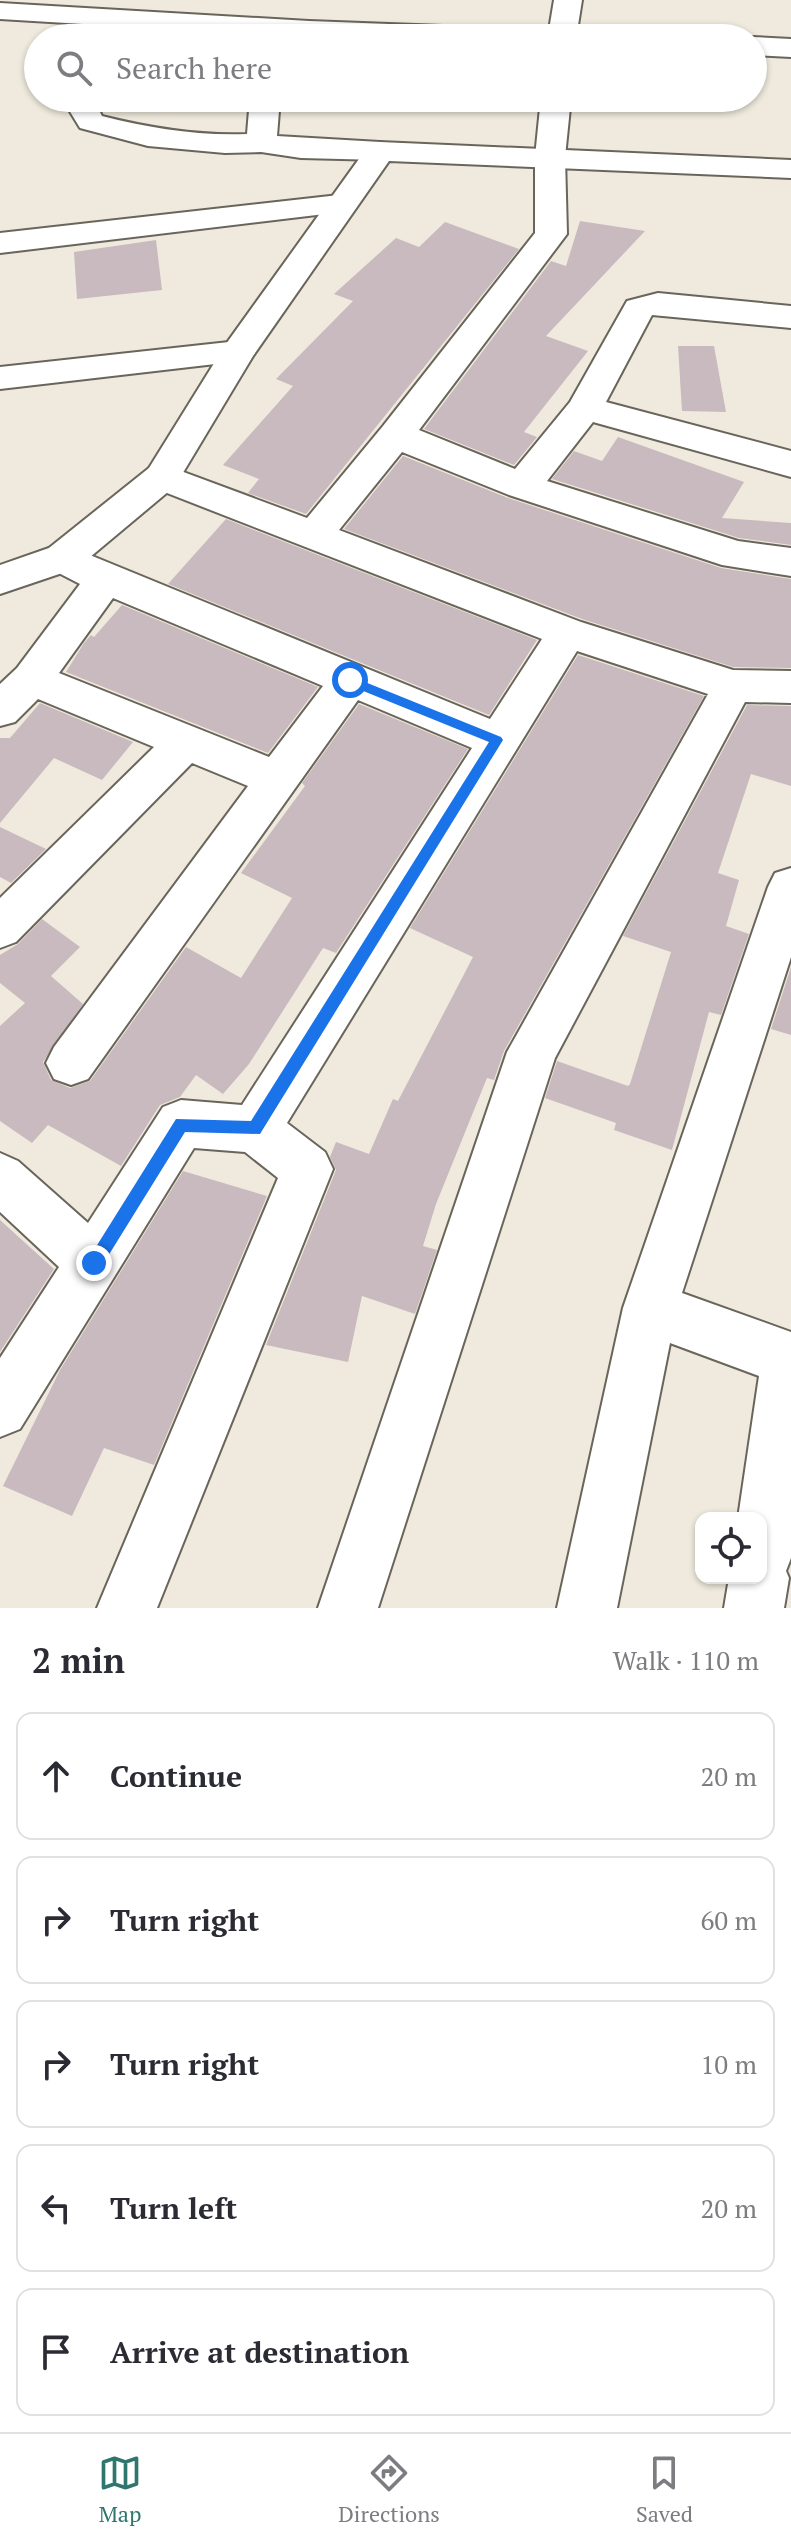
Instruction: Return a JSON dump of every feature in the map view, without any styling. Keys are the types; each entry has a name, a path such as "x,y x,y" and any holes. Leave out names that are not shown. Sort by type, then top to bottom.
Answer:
{"street":[{"path":"564,24 568,0"},
{"path":"0,11 65,12 111,19 307,24"},
{"path":"767,47 791,48"},
{"path":"85,112 91,122 148,137 225,144 261,143 301,149 791,169"},
{"path":"261,143 264,112"},
{"path":"314,535 396,435 551,234 550,157 555,112"},
{"path":"0,580 63,558 162,477 238,352 339,204 380,151"},
{"path":"0,243 339,204"},
{"path":"522,486 585,408 639,308 658,303 791,317"},
{"path":"0,378 238,352"},
{"path":"585,408 791,464"},
{"path":"396,435 522,486 736,555 791,562"},
{"path":"162,477 567,633 733,686 791,687"},
{"path":"63,558 105,579 497,740"},
{"path":"0,710 32,679 105,579"},
{"path":"255,1129 567,633"},
{"path":"32,679 277,779"},
{"path":"71,1063 350,680"},
{"path":"348,1608 532,1052 733,686"},
{"path":"0,928 185,743"},
{"path":"587,1608 650,1308 791,887"},
{"path":"0,1409 181,1124 255,1129 307,1169 127,1608"},
{"path":"0,1178 94,1263"},
{"path":"650,1308 790,1360 767,1519"},
{"path":"754,1608 758,1584"}],"building":[{"path":"580,221 645,231 546,336 588,351 524,432 537,437 514,465 424,429 551,261 566,266"},
{"path":"445,222 519,249 306,514 248,493 259,479 223,465 293,386 276,379 353,301 334,294 396,238 419,247"},
{"path":"156,240 162,290 77,299 74,252"},
{"path":"678,346 714,346 726,412 682,411"},
{"path":"618,437 744,482 722,518 791,523 791,545 739,538 552,479 574,451 602,461"},
{"path":"403,456 508,498 721,568 791,579 791,668 733,667 582,619 344,529"},
{"path":"226,519 537,640 489,715 168,584"},
{"path":"122,605 318,687 268,753 66,672 84,643 91,635 94,637"},
{"path":"578,655 704,696 504,1051 494,1080 487,1078 436,1204 423,1246 437,1250 415,1314 362,1296 348,1362 266,1345 336,1170 330,1157 336,1142 369,1154 393,1099 398,1101 473,957 410,928"},
{"path":"40,703 133,742 102,780 54,758 0,823 0,738 10,738"},
{"path":"359,704 468,749 336,953 323,948 249,1064 223,1094 196,1075 180,1097 160,1105 121,1166 48,1125 32,1143 0,1121 0,1026 25,1003 0,983 0,955 18,944 42,919 80,947 51,976 83,1004 43,1062 51,1080 70,1088 90,1081 186,947 241,978 292,898 241,873 305,786 302,783"},
{"path":"747,705 791,706 791,786 751,774 718,873 739,880 726,926 749,934 721,1015 709,1012 672,1150 614,1130 616,1123 545,1098 557,1061 628,1086 630,1084 671,952 623,936"},
{"path":"0,827 46,849 11,883 0,877"},
{"path":"791,967 791,1035 771,1029"},
{"path":"183,1171 267,1196 154,1465 104,1448 72,1516 3,1486 60,1370"},
{"path":"0,1220 54,1269 0,1352"}],"route":[{"path":"94,1263 181,1124 255,1129 497,740 350,680"}]}
